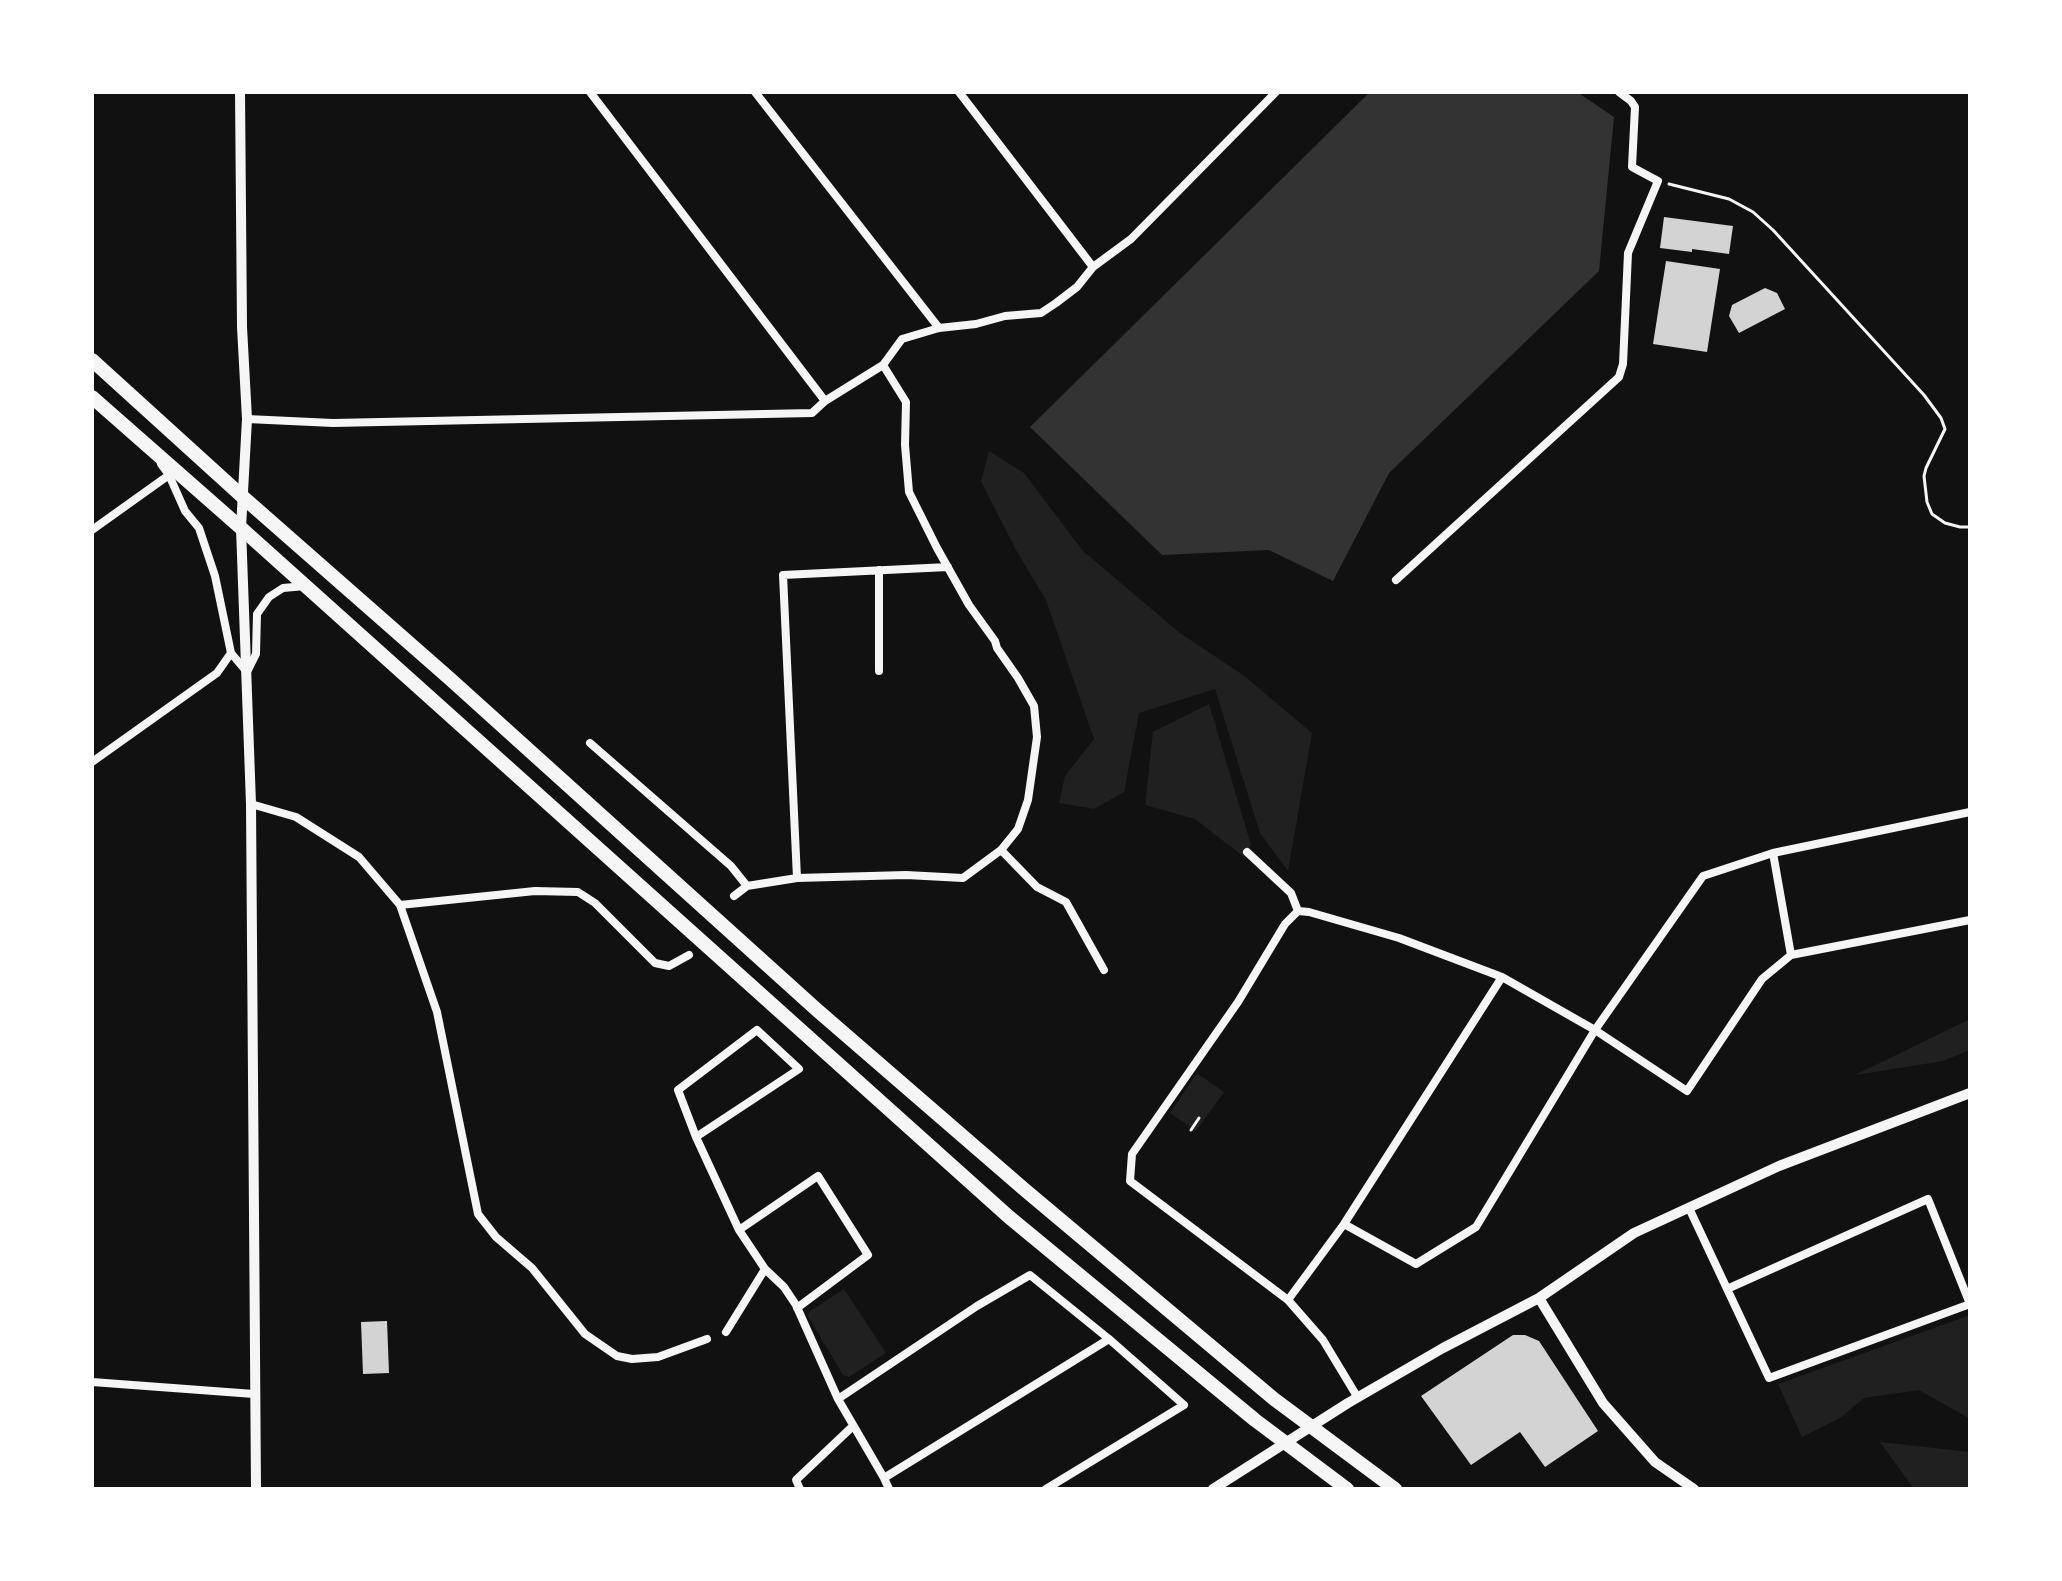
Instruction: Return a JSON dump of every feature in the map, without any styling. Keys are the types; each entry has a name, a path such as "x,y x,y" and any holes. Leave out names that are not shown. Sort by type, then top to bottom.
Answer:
{"highway":[{"path":"92,360 817,1010 1274,1399 1395,1489"},
{"path":"92,397 1009,1217 1255,1420 1347,1489"}],"street":[{"path":"240,92 242,327 247,419 241,528 251,804 256,1489"},
{"path":"590,92 825,401"},
{"path":"755,92 939,328"},
{"path":"959,92 1093,267"},
{"path":"247,419 333,423 812,413 825,401 883,365 902,339 939,328 1041,313 1077,287 1093,267 1131,239 1276,92"},
{"path":"1396,580 1619,377 1623,364 1628,253 1658,181 1632,167 1635,107 1619,92"},
{"path":"734,896 747,886 797,878 919,875 963,878 1001,850 1018,829 1028,800 1037,737 1034,706 969,605 909,492 905,445 906,402 883,365"},
{"path":"151,450 169,475 185,511 199,528 215,576 231,653 247,672"},
{"path":"92,530 169,475"},
{"path":"797,878 783,575 948,567"},
{"path":"879,570 879,671"},
{"path":"247,672 256,654 257,614 269,597 283,588 305,586 316,596"},
{"path":"92,762 217,673 231,653"},
{"path":"590,743 731,866 747,886"},
{"path":"251,804 296,817 359,857 400,905 437,1012 478,1214 496,1237 532,1268 585,1334 617,1356 632,1359 658,1357 707,1339"},
{"path":"1344,1224 1416,1264 1476,1227 1595,1030 1703,876 1773,853 1970,812"},
{"path":"1001,850 1037,887 1066,902 1104,970"},
{"path":"1247,852 1291,893 1298,911"},
{"path":"1773,853 1791,955"},
{"path":"400,905 535,891 578,892 595,903 655,963 669,966 689,955"},
{"path":"1298,911 1399,938 1502,977 1595,1030 1687,1091 1762,979 1791,955 1970,920"},
{"path":"1298,911 1285,924 1238,1002 1132,1154 1130,1181 1288,1300 1323,1340 1353,1400"},
{"path":"1288,1300 1344,1224 1502,977"},
{"path":"696,1137 799,1069 757,1030 678,1090 696,1137 739,1230 765,1269 784,1287 797,1308 838,1399 889,1489"},
{"path":"1213,1489 1353,1400 1539,1298 1634,1233 1779,1166 1970,1093"},
{"path":"739,1230 818,1176 868,1255 797,1308"},
{"path":"1689,1208 1727,1289 1769,1378 1970,1304 1928,1199 1727,1289"},
{"path":"726,1332 765,1269"},
{"path":"838,1399 977,1306 1030,1275 1184,1405 1046,1489"},
{"path":"1539,1298 1603,1403 1655,1462 1694,1489"},
{"path":"884,1478 1109,1339"},
{"path":"92,1382 254,1394"},
{"path":"800,1489 796,1480 853,1426"}],"path":[{"path":"1658,181 1729,199 1753,212 1924,395 1936,409 1945,429 1924,476 1927,502 1932,514 1945,523 1970,527"},
{"path":"1191,1130 1199,1118"},
{"path":"1195,1124 1200,1128"}],"shaded area":[{"path":"1370,92 1577,92 1614,117 1599,271 1389,473 1333,581 1269,550 1162,555 1030,427"},
{"path":"989,451 1024,473 1083,551 1180,633 1243,675 1312,733 1288,871 1260,833 1215,689 1139,713 1124,792 1094,809 1059,803 1065,776 1094,739 1046,600 981,481"},
{"path":"1209,704 1251,845 1244,857 1195,819 1145,805 1153,732"},
{"path":"1970,1019 1970,1050 1943,1061 1855,1075"},
{"path":"1197,1073 1224,1092 1196,1131 1170,1113"},
{"path":"844,1289 886,1353 849,1377 843,1375 808,1316 810,1311"},
{"path":"1970,1315 1970,1419 1919,1390 1864,1398 1840,1418 1802,1437 1778,1384"},
{"path":"1880,1442 1970,1452 1970,1489 1914,1489"}],"building":[{"path":"1664,217 1733,226 1729,254 1660,248"},
{"path":"1666,261 1720,269 1707,352 1653,344"},
{"path":"1765,288 1777,293 1785,309 1739,333 1729,316 1732,305"},
{"path":"387,1321 389,1373 363,1374 361,1322"},
{"path":"1513,1335 1525,1335 1539,1341 1598,1431 1545,1467 1520,1432 1471,1465 1421,1396"}]}
